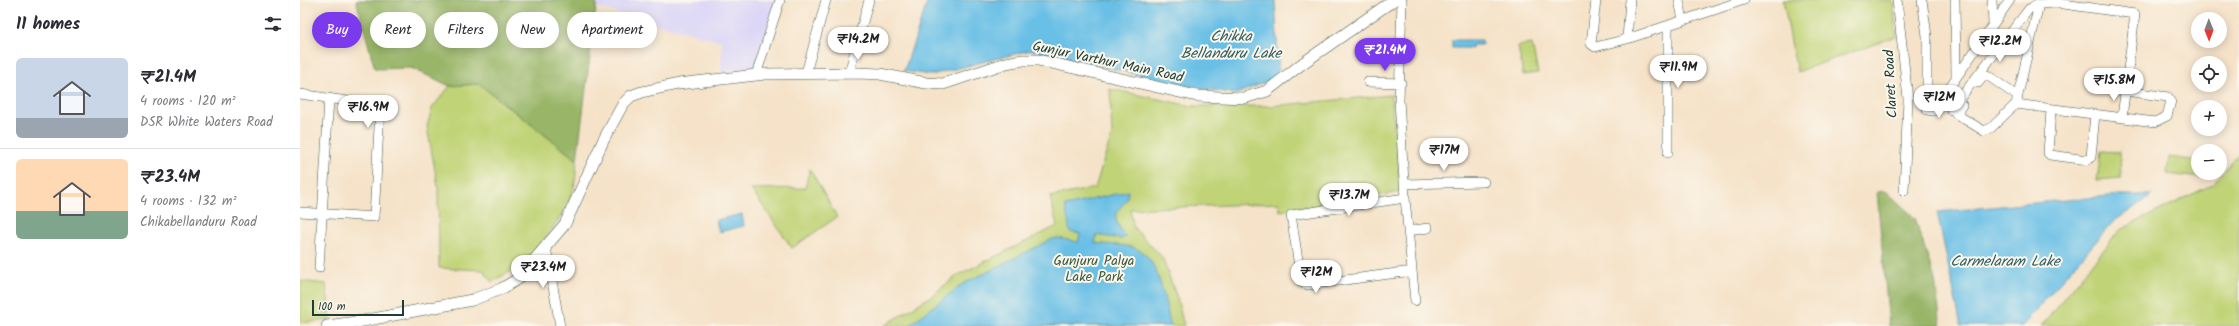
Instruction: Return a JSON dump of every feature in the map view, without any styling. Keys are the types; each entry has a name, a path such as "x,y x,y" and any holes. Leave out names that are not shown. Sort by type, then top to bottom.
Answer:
{"main road":[{"name":"Gunjur Varthur Main Road","path":"327,326 364,321 472,300 501,289 518,279 546,247 572,212 604,139 623,104 631,96 672,85 756,75 806,73 880,74 926,84 943,84 1006,63 1023,60 1038,60 1197,96 1244,98 1267,91 1303,63 1394,0"}],"street":[{"path":"756,75 780,0"},
{"path":"806,73 826,0"},
{"path":"849,73 869,0"},
{"path":"1402,0 1401,83 1399,100 1405,198 1415,301"},
{"path":"1596,0 1592,46 1595,48 1668,26 1732,2 1744,0"},
{"path":"1627,39 1630,0"},
{"path":"1679,0 1684,20"},
{"name":"Claret Road","path":"1897,0 1908,99 1904,191"},
{"path":"1922,0 1927,36 1927,110 1933,111 2010,0"},
{"path":"1955,0 1956,76"},
{"path":"1992,0 1993,24"},
{"path":"1951,110 2029,9 2039,4 2053,2 2135,13 2122,117"},
{"path":"2039,4 2016,100 1991,128 1984,131 1980,130 1956,113 1985,76 1990,76 2016,100 2051,110 2158,121 2167,116 2171,101 2168,97 2126,91"},
{"path":"1668,26 1668,153"},
{"path":"1368,82 1401,83"},
{"path":"300,94 374,105 380,109 374,217 300,212"},
{"path":"319,268 329,99"},
{"path":"2051,110 2048,153 2050,155 2088,160 2091,157 2096,114"},
{"path":"1404,184 1484,182"},
{"path":"1405,198 1290,215 1301,279 1303,283 1308,285 1412,271"},
{"path":"1408,230 1428,228"},
{"path":"546,247 560,326"}],"shaded area":[{"path":"597,0 776,0 757,67 721,72 722,42 657,24 657,12 614,12 596,7"}],"green space":[{"path":"356,0 597,0 596,12 567,12 567,48 591,48 577,160 479,84 450,86 411,68 375,69 362,22 362,12 359,12"},
{"path":"1783,0 1893,0 1897,36 1797,72"},
{"path":"1532,44 1538,73 1523,75 1518,46"},
{"path":"479,84 577,160 573,191 556,223 541,243 525,260 513,270 492,282 483,270 439,268 438,187 427,127 432,108 450,86"},
{"path":"1110,89 1192,106 1270,106 1391,95 1401,192 1280,211 1279,203 1130,209 1134,228 1162,257 1177,298 1184,326 884,326 931,296 958,275 1057,226 1050,197 1095,188 1112,134"},
{"path":"2101,151 2120,152 2121,178 2097,180"},
{"path":"2239,153 2239,326 2041,326 2120,230 2213,184 2216,180 2227,180 2227,167"},
{"path":"2169,157 2191,160 2191,177 2167,174"},
{"path":"810,169 837,217 792,248 751,189 805,188"},
{"path":"1886,191 1915,218 1935,280 1941,326 1889,326 1877,192"},
{"path":"300,281 326,284 331,320 300,323"}],"water":[{"name":"Chikka Bellanduru Lake","path":"928,0 1275,0 1279,73 1266,82 1236,94 1188,86 1031,50 931,75 904,71"},
{"path":"1452,40 1482,40 1482,45 1472,45 1472,48 1452,48"},
{"name":"Gunjuru Palya Lake Park","path":"1128,191 1127,198 1116,214 1116,220 1119,227 1126,237 1121,239 1097,235 1095,243 1135,248 1150,260 1160,281 1171,326 908,326 961,285 1052,239 1058,238 1078,242 1080,234 1070,232 1065,206"},
{"name":"Carmelaram Lake","path":"2119,195 2153,195 2113,222 2022,326 1961,326 1937,212"},
{"path":"742,214 744,226 719,232 716,220"}]}
